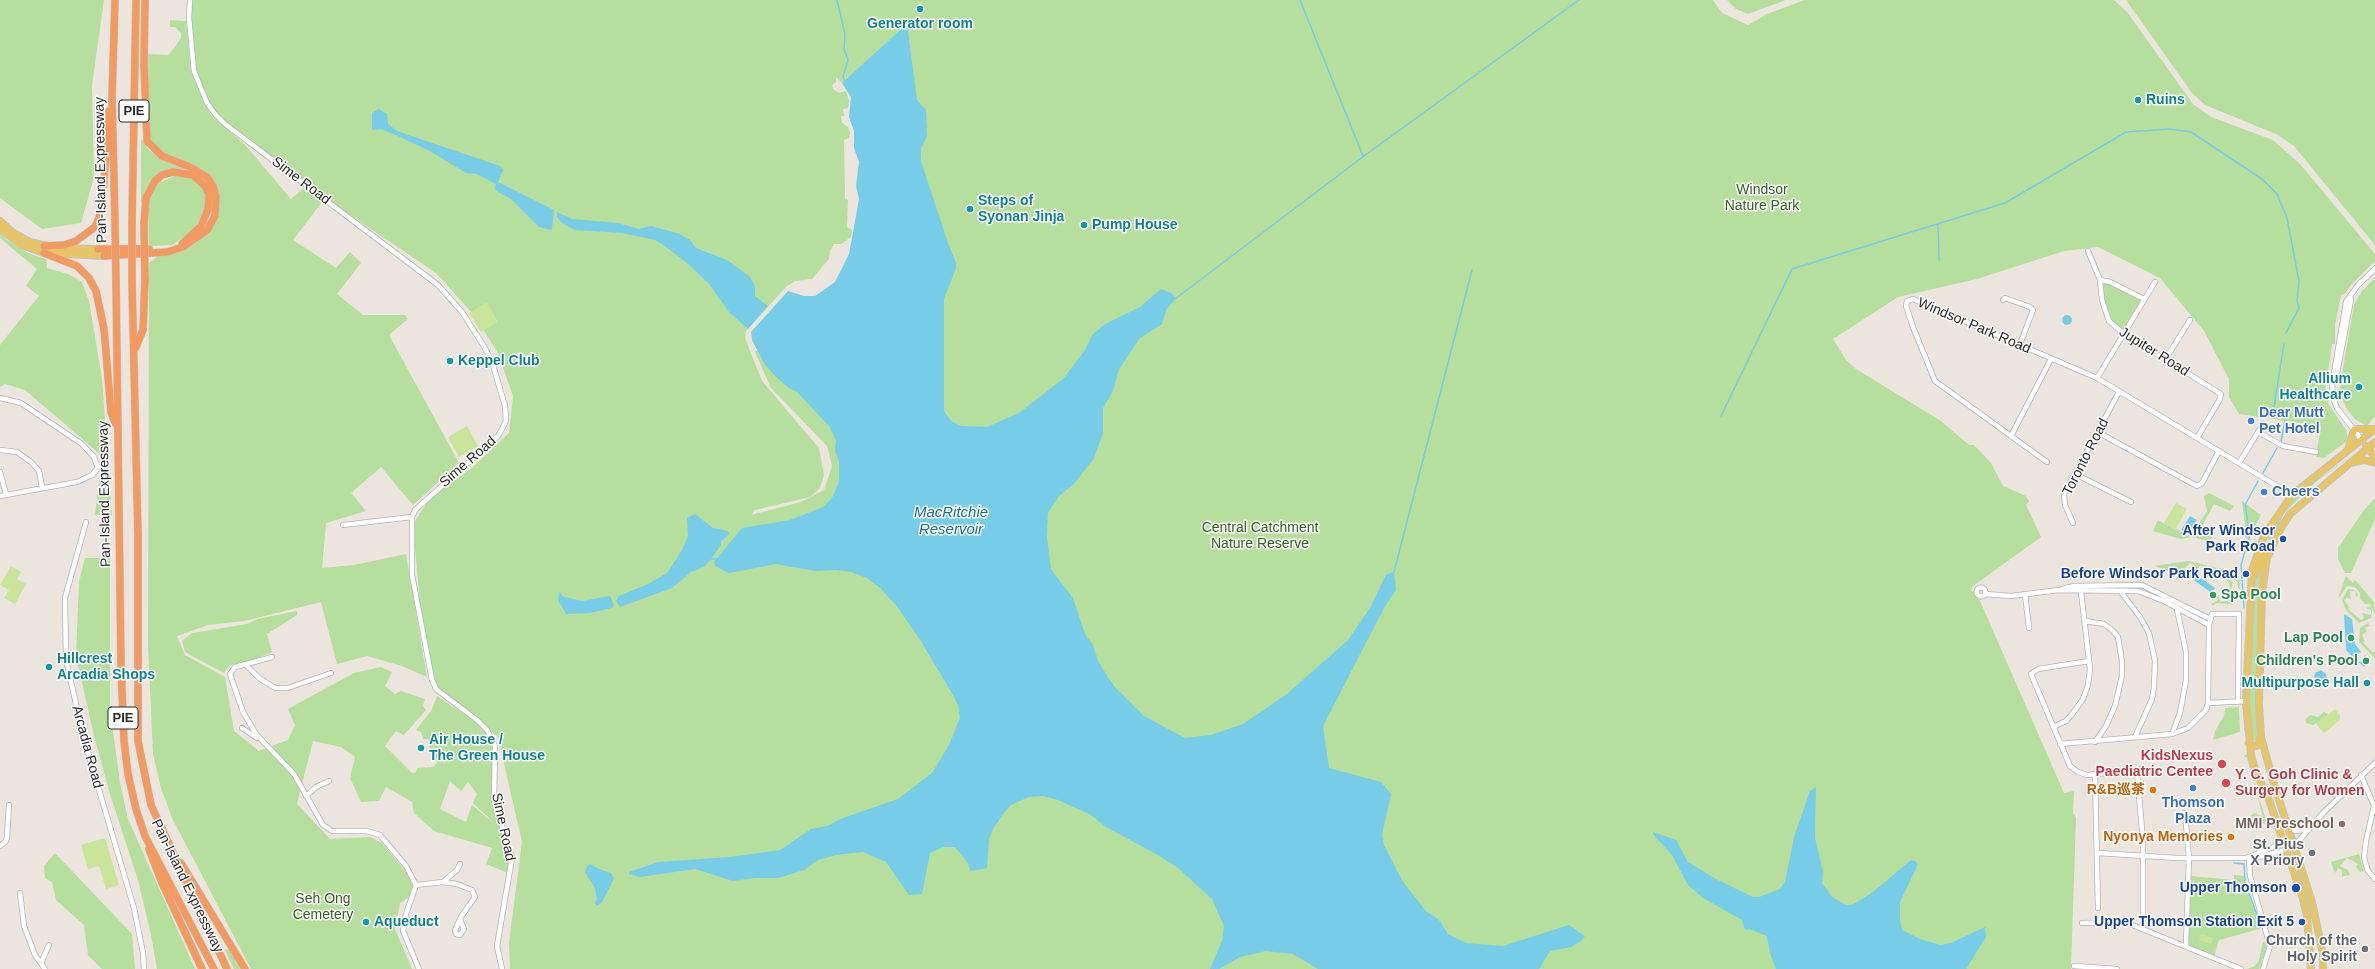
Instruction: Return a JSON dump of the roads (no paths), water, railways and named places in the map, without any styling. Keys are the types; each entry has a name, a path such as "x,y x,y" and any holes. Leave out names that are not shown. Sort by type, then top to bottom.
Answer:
{"highway":[{"name":"Pan-Island Expressway","path":"115,0 112,98 116,282 116,424 124,741 136,809 145,836 214,969"},
{"name":"Pan-Island Expressway","path":"136,0 132,282 135,350 138,536 138,741 151,805 227,969"},
{"path":"104,256 167,252 183,247 207,230 215,216 216,196 213,186 207,177 190,167 162,156 147,140 144,63 145,0"},
{"path":"44,250 76,241 95,226 99,218 102,208 108,117 112,98"},
{"path":"98,249 147,249 170,248 181,244 196,233 206,218 210,200 205,186 193,175 186,172 173,172 162,175 155,181 148,191 144,224 145,279 143,330 135,350"},
{"path":"44,250 77,266 89,278 96,291 104,329 112,416 116,424"},
{"path":"145,836 150,857 202,969"},
{"path":"174,857 182,864 246,969"}],"main road":[{"path":"0,221 22,238 44,250 98,249 104,256"},
{"path":"0,228 21,245 44,250 104,256"},
{"path":"2348,451 2355,430 2369,431 2375,429"},
{"path":"2311,969 2307,916 2265,789 2256,773 2250,742 2246,702 2251,580 2256,554 2264,536 2292,495 2375,429"},
{"path":"2363,439 2372,446 2375,457"},
{"path":"2323,969 2315,916 2296,849 2287,828 2262,737 2259,703 2262,593 2267,558 2272,545 2290,514 2349,463 2372,446"},
{"path":"2349,463 2364,460 2375,463"},
{"path":"2264,536 2272,545"},
{"path":"2251,580 2258,570 2265,549 2272,545"},
{"path":"2250,742 2255,747 2259,744 2262,737"},
{"path":"2299,888 2304,889 2307,886"},
{"path":"2307,916 2315,916"}],"street":[{"name":"Sime Road","path":"190,0 189,18 194,71 204,97 215,114 225,124 438,285 462,312 488,353 505,406 506,421 498,436 431,494 415,510 412,517 412,575 432,680 443,696 477,720 487,730 495,746 494,801 512,858 497,946 498,957 502,969"},
{"name":"Jupiter Road","path":"2088,252 2100,280 2102,300 2109,322 2123,333 2220,394 2220,399 2197,438"},
{"path":"2363,439 2338,407 2333,398 2332,385 2344,310 2350,296 2375,269"},
{"path":"2100,280 2110,282 2144,299"},
{"path":"2097,378 2155,282"},
{"path":"2003,300 2005,298 2030,307 2033,310 2020,344"},
{"name":"Windsor Park Road","path":"2047,462 1935,381 1913,327 1907,301 1913,299 2097,378 2292,495"},
{"path":"2165,360 2190,320"},
{"path":"2011,436 2051,359"},
{"name":"Toronto Road","path":"2073,523 2064,499 2075,474 2119,392"},
{"path":"0,398 21,403 76,440 94,457 98,468 84,480 0,496"},
{"path":"2239,463 2262,424"},
{"path":"2258,432 2283,446 2316,452"},
{"path":"2098,433 2197,486 2202,483 2219,451"},
{"path":"0,450 16,452 31,462 39,471 42,487"},
{"path":"0,472 6,494"},
{"path":"2075,474 2131,502"},
{"path":"343,525 412,517"},
{"name":"Arcadia Road","path":"86,522 65,598 66,660 84,739 134,908 143,953 144,969"},
{"path":"1985,594 2011,596 2060,590 2074,586 2142,585 2210,619"},
{"path":"2060,590 2081,592 2143,592 2209,625"},
{"path":"2053,727 2068,718 2083,699 2090,677 2081,592"},
{"path":"2121,592 2137,612 2149,633 2155,661 2152,699 2135,737"},
{"path":"2025,594 2029,628"},
{"path":"2172,734 2180,713 2186,680 2186,652 2177,609"},
{"path":"2060,744 2172,734 2188,728 2206,710 2208,703 2209,625 2212,614 2239,614 2238,702"},
{"path":"2085,621 2104,624 2113,631 2118,637 2122,661 2122,676 2115,706 2106,726 2095,742"},
{"path":"272,657 235,667 230,674 243,712 250,726 263,742 294,774 317,816 328,829 342,833 367,831 384,839 406,866 416,885 403,926 406,939 419,969"},
{"path":"2089,661 2033,671 2032,678 2060,744 2074,770 2082,774 2095,775 2144,769"},
{"path":"246,665 259,678 275,688 288,688 330,673"},
{"path":"2208,703 2246,702"},
{"path":"242,728 263,742"},
{"path":"2296,849 2297,843 2311,827 2361,775 2375,763"},
{"path":"2137,771 2143,857 2143,914"},
{"path":"2095,775 2098,853 2098,908"},
{"path":"2361,775 2374,806 2366,841 2364,858 2368,871 2375,879"},
{"path":"306,796 316,787 329,781"},
{"path":"0,846 4,844 7,836 9,805"},
{"path":"2185,813 2189,858 2186,945"},
{"path":"2287,828 2297,832 2307,830 2311,827"},
{"path":"2249,857 2283,843"},
{"path":"2098,853 2143,857 2255,858 2285,850"},
{"path":"2249,857 2251,882 2270,946 2263,969"},
{"path":"443,882 457,870 460,864"},
{"path":"416,885 443,882 468,888 474,893 473,902 460,920"},
{"path":"20,893 24,926 45,969"},
{"path":"2082,923 2125,922 2186,945 2241,969"},
{"path":"41,963 49,945"},
{"path":"2074,966 2117,969"}],"water":[{"name":"MacRitchie Reservoir","path":"907,24 917,100 926,110 927,136 921,149 921,161 956,263 956,268 944,299 944,411 951,421 961,426 987,427 1019,413 1063,379 1085,350 1093,334 1105,324 1140,307 1161,289 1171,293 1176,298 1166,310 1162,324 1140,338 1119,369 1113,391 1103,408 1103,433 1094,458 1074,484 1059,496 1048,513 1047,537 1051,569 1073,598 1085,634 1093,645 1099,663 1114,686 1144,716 1185,738 1211,735 1243,724 1287,694 1348,640 1370,608 1386,575 1394,572 1396,590 1385,606 1323,726 1329,768 1381,782 1391,794 1382,835 1384,845 1403,882 1426,911 1439,920 1448,934 1466,943 1503,946 1569,925 1585,936 1581,941 1571,947 1550,951 1539,969 1318,969 1293,954 1266,951 1240,957 1219,969 1210,969 1222,941 1224,926 1212,899 1178,868 1158,855 1106,827 1091,815 1058,800 1043,796 1029,797 1011,805 1004,813 993,829 989,839 987,868 970,871 968,863 955,847 943,847 930,853 922,894 909,895 886,862 863,852 836,855 818,860 804,870 778,878 755,878 733,881 695,869 640,877 629,874 629,872 658,862 730,857 780,850 811,829 827,826 843,818 898,799 932,773 949,745 960,718 958,705 953,695 919,638 895,604 880,588 867,578 851,572 836,570 815,571 776,564 729,573 715,566 714,562 742,528 790,520 823,507 832,498 839,482 839,462 835,450 836,440 829,426 797,392 789,388 775,376 764,363 752,340 751,332 788,291 804,296 815,296 835,282 849,254 859,199 856,186 859,162 854,148 854,131 849,117 851,97 842,83"},
{"path":"379,109 387,114 388,124 397,131 500,166 503,170 498,182 554,210 551,230 539,227 511,199 495,189 496,184 477,174 466,173 430,151 383,129 372,130 372,113"},
{"path":"557,212 572,219 618,223 639,229 651,226 680,234 690,240 696,248 727,260 750,277 755,286 755,296 768,306 748,329 729,312 709,284 686,262 662,244 655,240 622,233 575,230 562,223 557,217"},
{"path":"2065,315 2069,315 2071,316 2071,324 2065,325 2062,322 2062,318"},
{"path":"695,514 713,528 728,531 729,534 721,542 721,545 711,559 704,567 691,572 672,588 620,607 616,601 619,596 648,584 667,573 682,550 688,536 687,518"},
{"path":"2190,516 2197,520 2188,534 2181,530"},
{"path":"2184,572 2201,578 2215,588 2212,592 2216,596 2212,600 2209,591"},
{"path":"559,592 564,597 582,601 610,596 614,605 612,608 590,613 566,614 558,600"},
{"name":"Lap Pool","path":"2344,614 2352,619 2355,644 2361,652 2355,656 2356,660 2346,650"},
{"name":"Children's Pool","path":"2365,655 2371,661 2364,667 2357,661 2361,662"},
{"path":"2321,670 2326,674 2327,678 2320,684 2314,677 2315,673"},
{"path":"1816,787 1815,838 1823,872 1822,883 1832,897 1846,905 1854,904 1873,892 1911,860 1915,861 1918,864 1900,902 1900,921 1902,930 1920,939 1940,945 1951,943 1985,927 1986,937 1966,969 1776,969 1770,953 1767,936 1749,929 1745,930 1742,920 1703,898 1688,885 1672,855 1653,834 1653,832 1676,840 1688,862 1714,878 1753,897 1759,897 1780,889 1785,882 1794,837 1810,791"},
{"path":"590,864 611,873 614,879 602,902 597,906 595,903 597,899 595,888 585,872 587,866"}],"waterway":[{"path":"837,0 845,34 844,49 848,60 843,77 845,81"},
{"path":"1300,0 1363,156"},
{"path":"1175,299 1364,156 1579,0"},
{"path":"381,128 392,133"},
{"path":"1721,416 1792,269 2005,203 2126,132 2170,129 2191,132 2262,179 2277,194 2287,218 2299,281 2297,301 2299,308 2286,333"},
{"path":"1938,224 1939,260"},
{"path":"1394,572 1472,270"},
{"path":"2284,344 2273,413 2284,418"},
{"path":"2281,442 2285,420"},
{"path":"2263,473 2277,448"},
{"path":"2244,608 2241,565 2250,535 2245,505 2258,481"},
{"path":"708,559 717,559"},
{"path":"2243,704 2246,735"},
{"path":"2234,863 2244,864 2245,882 2261,926"}],"place":[{"name":"Generator room","path":"920,9"},
{"name":"Ruins","path":"2138,100"},
{"name":"Steps of Syonan Jinja","path":"970,209"},
{"name":"Pump House","path":"1084,225"},
{"name":"Keppel Club","path":"450,361"},
{"name":"Allium Healthcare","path":"2359,387"},
{"name":"Dear Mutt Pet Hotel","path":"2251,421"},
{"name":"Cheers","path":"2264,492"},
{"name":"After Windsor Park Road","path":"2283,539"},
{"name":"Before Windsor Park Road","path":"2246,574"},
{"name":"Spa Pool","path":"2213,595"},
{"name":"Lap Pool","path":"2351,638"},
{"name":"Children's Pool","path":"2366,661"},
{"name":"Hillcrest Arcadia Shops","path":"49,667"},
{"name":"Multipurpose Hall","path":"2367,683"},
{"name":"Air House / The Green House","path":"421,748"},
{"name":"KidsNexus Paediatric Centee","path":"2222,764"},
{"name":"Y. C. Goh Clinic & Surgery for Women","path":"2226,783"},
{"name":"Thomson Plaza","path":"2193,788"},
{"name":"R&B巡茶","path":"2153,790"},
{"name":"MMI Preschool","path":"2342,824"},
{"name":"Nyonya Memories","path":"2231,837"},
{"name":"St. Pius X Priory","path":"2312,853"},
{"name":"Upper Thomson","path":"2296,888"},
{"name":"Aqueduct","path":"366,922"},
{"name":"Upper Thomson Station Exit 5","path":"2302,922"},
{"name":"Church of the Holy Spirit","path":"2365,949"}],"park label":[{"name":"Windsor Nature Park","path":"1762,198"},
{"name":"Central Catchment Nature Reserve","path":"1260,536"},
{"name":"Seh Ong Cemetery","path":"323,908"}]}
